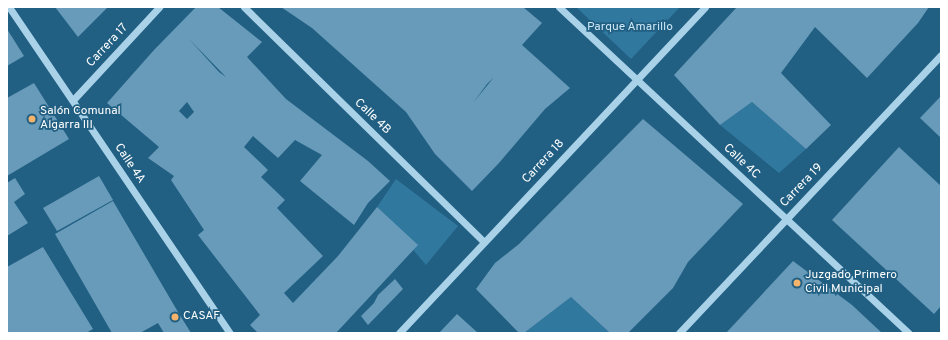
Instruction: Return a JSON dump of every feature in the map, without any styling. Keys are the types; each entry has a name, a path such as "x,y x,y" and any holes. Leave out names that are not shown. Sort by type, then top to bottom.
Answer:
{"street":[{"name":"Calle 4A","path":"9,7 230,333"},
{"name":"Carrera 17","path":"73,100 159,7"},
{"name":"Calle 4B","path":"244,7 484,242"},
{"name":"Calle 4C","path":"559,7 908,333"},
{"name":"Carrera 18","path":"399,333 706,7"},
{"name":"Carrera 19","path":"679,333 941,55"}],"green space":[{"name":"Parque Amarillo","path":"576,7 680,7 631,59"},
{"path":"752,102 806,149 779,173 720,125"},
{"path":"396,179 458,226 426,265 377,207"},
{"path":"571,297 610,333 524,333"}],"building":[{"path":"55,7 108,7 78,37"},
{"path":"196,7 218,7 262,42 247,57 286,99 368,161 390,181 368,203 354,225 300,181 322,155 295,140 278,158 253,136 244,147 268,170 261,177 285,200 277,208 323,256 284,293 293,303 338,256 377,207 418,245 336,333 258,333 250,325 260,315 198,235 204,230 171,180 174,176 148,158 159,147 107,103 154,50","holes":["188,38 226,77 219,72","187,102 194,112 187,119 179,111"]},
{"path":"281,7 523,7 542,23 522,45 570,88 545,109 499,163 472,191 435,154 406,112 312,28","holes":["494,77 473,103 487,84"]},
{"path":"737,7 929,7 918,23 867,78 815,27 781,73 831,125 806,149 752,102 720,125 674,75"},
{"path":"7,29 24,56 7,66"},
{"name":"Salón Comunal Algarra III","path":"34,83 69,139 7,176 7,98"},
{"path":"941,96 941,138 920,118"},
{"path":"643,119 743,204 688,262 673,288 628,333 610,333 571,297 524,333 519,333 476,289 495,263 519,244"},
{"path":"899,147 941,186 941,306 934,314 832,220"},
{"path":"99,176 113,200 57,231 43,208"},
{"path":"15,178 25,194 14,202 28,223 7,236 7,183"},
{"path":"113,201 191,333 164,333 158,323 140,333 112,333 55,234"},
{"path":"43,247 93,329 86,333 9,333 7,330 7,267"},
{"name":"Juzgado Primero Civil Municipal","path":"793,261 852,305 882,333 726,333"},
{"path":"395,279 403,289 368,325 361,316 374,303 378,295"},
{"path":"457,314 478,333 439,333"}],"place":[{"name":"Salón Comunal Algarra III","path":"32,119"},
{"name":"Juzgado Primero Civil Municipal","path":"797,283"},
{"name":"CASAF","path":"175,317"}]}
